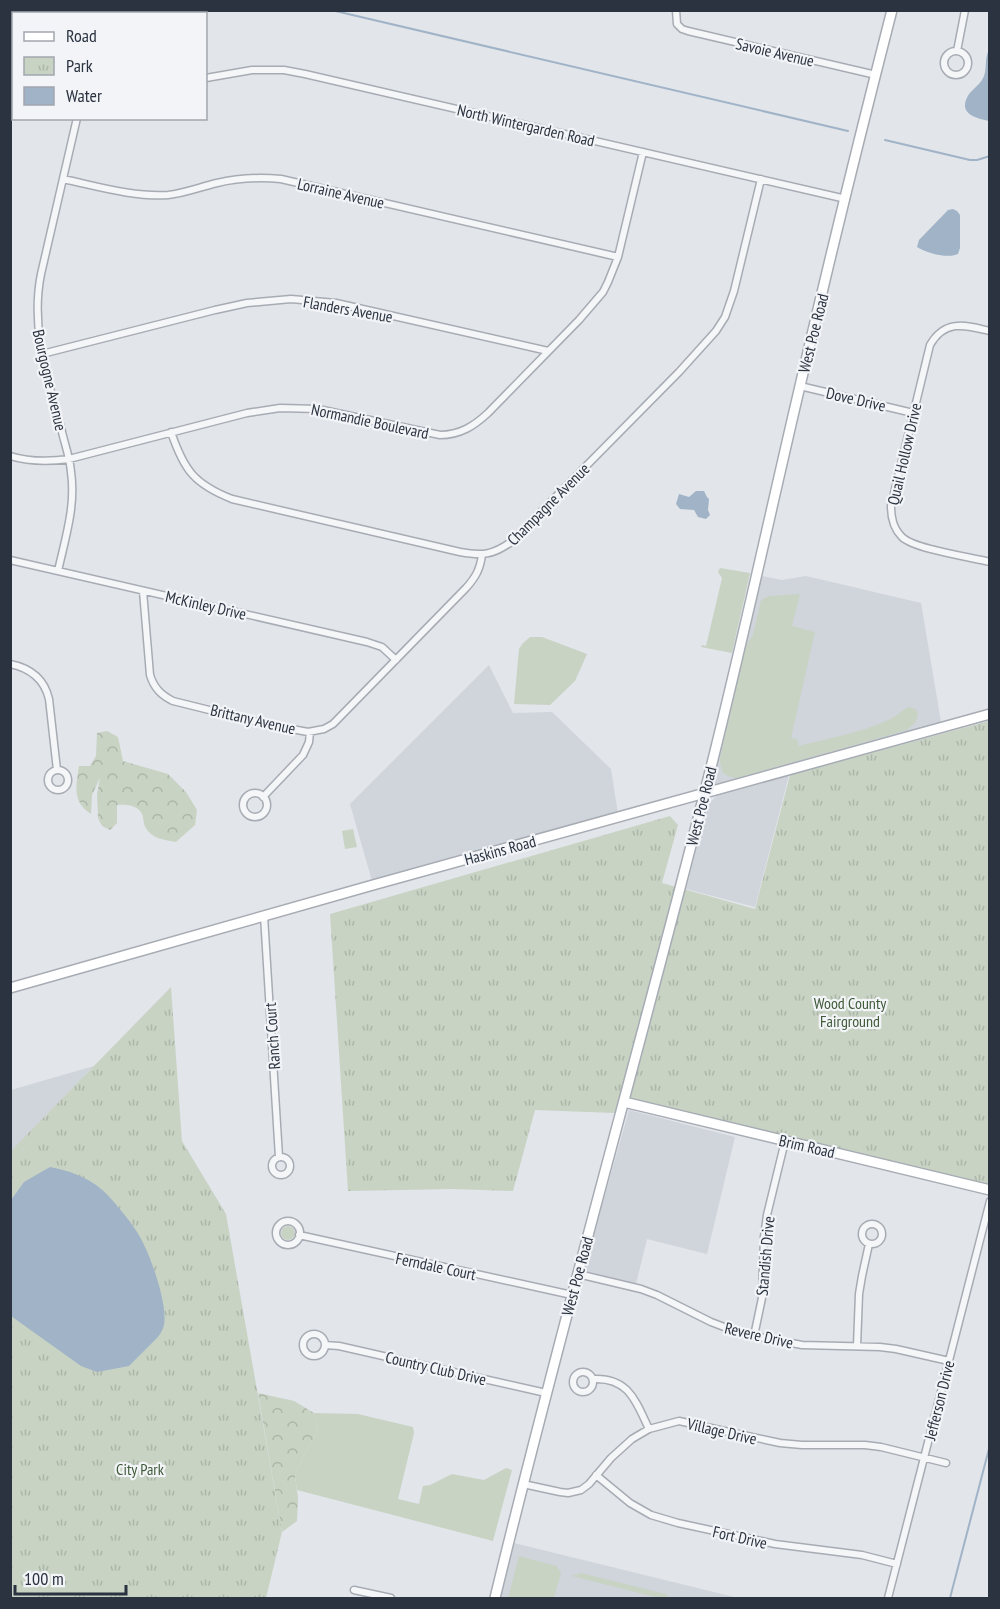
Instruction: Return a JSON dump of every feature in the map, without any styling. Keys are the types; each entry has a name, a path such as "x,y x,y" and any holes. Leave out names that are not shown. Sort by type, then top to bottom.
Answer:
{"main road":[{"name":"West Poe Road","path":"495,1599 546,1393 705,792 800,386 892,10"},
{"name":"Haskins Road","path":"10,988 990,714"},
{"name":"Brim Road","path":"624,1102 990,1190"}],"street":[{"name":"Savoie Avenue","path":"676,10 676,24 688,31 876,75"},
{"path":"957,51 966,10"},
{"name":"North Wintergarden Road","path":"207,78 249,70 284,70 846,199"},
{"name":"Bourgogne Avenue","path":"58,571 72,506 72,486 69,459 38,334 37,299 77,120"},
{"name":"Normandie Boulevard","path":"10,456 43,462 69,459 263,409 302,407 336,412 429,434 452,435 468,429 477,423 579,320 603,292 618,257 643,152"},
{"name":"Lorraine Avenue","path":"63,179 116,191 153,195 186,192 234,179 281,179 618,257"},
{"name":"Champagne Avenue","path":"482,555 502,549 511,542 675,376 716,331 725,317 735,291 761,179"},
{"name":"Flanders Avenue","path":"42,354 215,310 247,303 291,299 336,303 548,351"},
{"name":"Quail Hollow Drive","path":"990,331 956,326 945,329 936,336 928,351 891,506 894,526 901,536 911,543 990,562"},
{"name":"Dove Drive","path":"800,386 913,413"},
{"path":"171,432 179,454 188,470 198,481 232,499 482,555"},
{"name":"Brittany Avenue","path":"143,591 149,670 152,682 159,692 173,701 310,732 333,724 396,660 474,579 482,555"},
{"name":"McKinley Drive","path":"10,560 376,645 386,650 396,660"},
{"path":"10,664 24,667 34,674 48,693 57,770"},
{"path":"263,797 303,755 309,742 310,732"},
{"name":"Ranch Court","path":"264,916 279,1157"},
{"name":"Standish Drive","path":"754,1336 762,1298 767,1215 785,1141"},
{"name":"Jefferson Drive","path":"888,1599 990,1201"},
{"name":"Ferndale Court","path":"299,1235 572,1295"},
{"path":"857,1346 859,1294 869,1244"},
{"name":"Revere Drive","path":"578,1274 641,1289 711,1322 754,1336 802,1345 896,1349 949,1361"},
{"name":"Country Club Drive","path":"325,1345 339,1346 546,1393"},
{"path":"593,1379 618,1384 628,1390 650,1429"},
{"name":"Village Drive","path":"523,1484 568,1493 580,1490 589,1484 623,1446 650,1429 674,1422 687,1422 780,1443 881,1447 946,1462"},
{"name":"Fort Drive","path":"596,1475 630,1503 660,1517 775,1544 862,1555 897,1564"},
{"path":"354,1590 391,1599"}],"shaded area":[{"path":"762,576 782,580 806,576 921,603 941,722 709,788"},
{"path":"489,665 513,713 552,712 611,769 618,814 372,881 350,804"},
{"path":"789,775 755,907 686,889 708,805 718,794"},
{"path":"94,1066 61,1100 11,1152 11,1090"},
{"path":"629,1110 735,1137 707,1254 647,1239 634,1292 581,1279"},
{"path":"514,1543 738,1598 495,1598 508,1547"}],"green space":[{"path":"720,568 750,573 732,653 701,647 706,646 722,578 718,572"},
{"path":"800,594 792,626 815,632 791,738 797,739 799,746 844,735 888,720 908,707 916,709 918,714 916,722 907,730 737,778 728,776 722,770 720,758 745,647 753,635 761,600 769,596"},
{"path":"530,637 542,637 587,654 575,681 550,705 514,704 519,649"},
{"name":"Wood County Fairground","path":"989,721 989,1190 624,1102 614,1113 535,1110 513,1191 452,1189 348,1191 330,914 670,816 678,825 662,883 755,909 790,775"},
{"path":"107,731 118,737 123,761 168,774 186,792 197,810 195,825 176,842 152,835 145,826 140,811 131,806 117,805 117,823 110,830 102,826 98,818 97,794 100,778 92,795 91,814 81,804 76,787 79,766 90,766 96,756 97,733"},
{"path":"353,829 357,847 345,849 342,831"},
{"name":"City Park","path":"171,987 182,1141 226,1214 282,1532 266,1598 11,1598 10,1152"},
{"path":"285,1226 291,1226 295,1233 291,1240 285,1240 281,1236 281,1230"},
{"path":"258,1393 294,1401 314,1413 318,1431 303,1456 295,1476 298,1498 297,1521 282,1532"},
{"path":"314,1413 358,1414 413,1427 414,1433 398,1499 419,1504 423,1486 452,1474 484,1480 506,1468 512,1470 493,1541 297,1490 295,1476 303,1456 318,1431"},
{"path":"519,1556 557,1566 561,1573 554,1598 508,1598"},
{"path":"581,1573 666,1594 669,1598 659,1598 572,1576"}],"water":[{"path":"988,52 989,121 969,114 965,106 969,94 984,77"},
{"path":"953,209 960,215 958,254 937,255 917,247 919,240 948,210"},
{"path":"696,491 704,491 709,499 710,515 706,519 698,517 694,510 680,509 676,504 679,494 689,497"},
{"path":"50,1167 83,1177 105,1192 142,1240 152,1264 163,1304 164,1325 158,1337 129,1366 97,1372 81,1366 11,1316 11,1200 24,1182"}],"waterway":[{"path":"331,10 848,131"},
{"path":"885,140 970,160 990,156"},
{"path":"950,1598 990,1445"}]}
